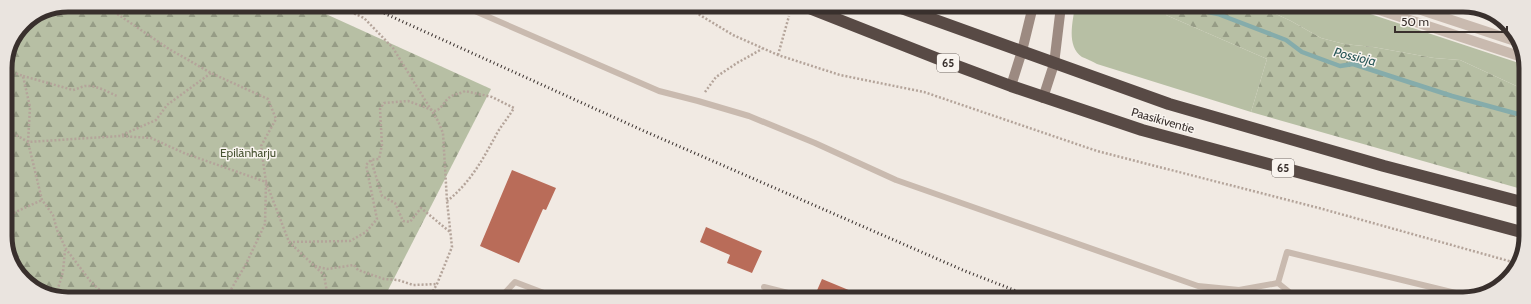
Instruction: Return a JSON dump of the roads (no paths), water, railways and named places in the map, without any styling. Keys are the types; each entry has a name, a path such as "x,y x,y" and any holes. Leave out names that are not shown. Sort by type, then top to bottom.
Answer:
{"highway":[{"name":"Paasikiventie","path":"819,12 1043,98 1142,130 1519,231"},
{"name":"Paasikiventie","path":"913,12 1054,64 1169,104 1384,166 1519,201"}],"main road":[{"path":"1011,86 1022,51 1031,12"},
{"path":"1043,98 1054,64 1059,12"}],"street":[{"path":"1385,12 1518,56"},
{"path":"1427,12 1511,40"}],"lane":[{"path":"477,12 659,91 749,116 808,140 896,180 1198,286 1239,290 1278,282"},
{"path":"1278,282 1286,252 1451,292"},
{"path":"506,292 515,282 541,292"},
{"path":"1278,282 1290,292"},
{"path":"764,287 784,292"}],"waterway":[{"name":"Possioja","path":"1208,12 1218,14 1286,40 1302,52 1340,66 1353,64 1452,96 1519,114"}],"railway":[{"path":"381,12 644,131 965,271 1019,292"}],"park label":[{"name":"Epilänharju","path":"248,152"}]}
